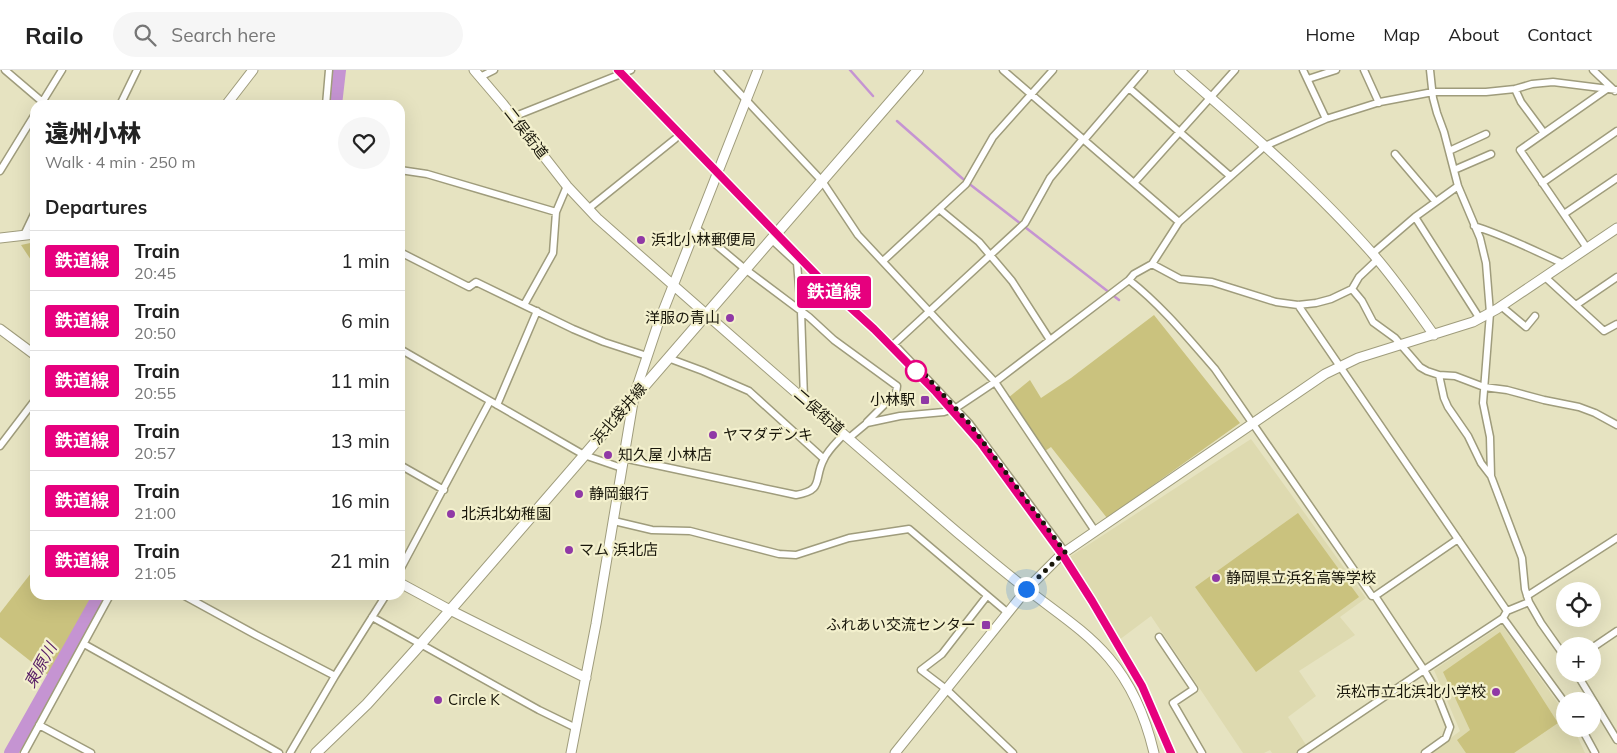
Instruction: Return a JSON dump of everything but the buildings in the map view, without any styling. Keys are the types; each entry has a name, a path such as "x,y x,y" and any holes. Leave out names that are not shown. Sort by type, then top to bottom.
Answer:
{"main road":[{"name":"浜北袋井線","path":"316,753 368,704 918,70"}],"street":[{"path":"6,70 39,100"},
{"path":"45,100 62,70"},
{"path":"122,100 137,70"},
{"path":"230,100 254,70"},
{"path":"326,100 329,70"},
{"path":"477,74 494,70"},
{"path":"513,117 631,70"},
{"path":"718,70 822,181 858,235 995,382 1095,531"},
{"path":"571,753 614,521 634,396 646,356 758,70"},
{"path":"1003,70 1179,222"},
{"path":"883,261 968,182 993,137 1052,70"},
{"path":"1065,552 1014,482 956,408 894,344 1022,225 1050,178 1144,70"},
{"path":"1178,70 1301,180 1375,257 1406,295 1434,335"},
{"path":"1134,183 1234,70"},
{"path":"1303,70 1326,119"},
{"path":"1308,79 1336,70"},
{"path":"1364,70 1379,103"},
{"path":"1430,70 1436,113 1444,132 1458,186 1480,238 1486,263 1490,313 1483,403 1490,438 1492,476 1522,558 1528,599 1541,623 1556,644"},
{"path":"1592,70 1616,92"},
{"name":"二俣街道","path":"477,74 588,209 846,436 1026,589 1084,632 1109,658 1127,682 1140,708 1154,753"},
{"path":"867,423 900,416 944,412 956,408 995,382 1129,280 1134,274 1152,264 1179,222 1265,146 1326,119 1379,103 1433,92 1486,92 1553,82 1607,89 1616,92"},
{"path":"1129,88 1230,176"},
{"path":"1515,89 1521,102 1544,133"},
{"path":"1587,248 1520,150 1607,89"},
{"path":"0,171 30,122"},
{"path":"1542,183 1617,131"},
{"path":"1449,151 1486,134"},
{"path":"588,209 675,139"},
{"path":"1396,154 1435,202"},
{"path":"1454,170 1491,154"},
{"path":"405,171 426,174 556,212"},
{"path":"1564,214 1617,178"},
{"path":"524,305 552,253 556,212 568,186"},
{"path":"1152,264 1180,279 1212,282 1276,302 1316,303 1331,299 1352,289 1358,277 1375,257 1415,217 1458,186"},
{"path":"940,209 979,242 1012,281 1050,340"},
{"path":"1415,217 1480,319"},
{"path":"24,235 30,222"},
{"path":"1474,226 1493,232 1564,264"},
{"path":"623,458 796,495 808,493 816,484 824,459 846,436 867,423 896,393 897,386 834,340 801,311 745,269 696,228"},
{"path":"895,753 1026,589 1065,552 1305,387 1358,358 1459,328 1480,319 1617,228"},
{"path":"0,238 30,234"},
{"path":"771,239 797,263 801,311 804,399"},
{"path":"405,255 469,287 476,282 604,342 646,356"},
{"path":"1545,277 1604,331 1617,324"},
{"path":"1576,306 1617,277"},
{"path":"1129,280 1186,334 1215,370 1372,596 1375,596 1424,670 1435,689 1450,727 1446,738 1425,753"},
{"path":"1352,289 1362,301 1373,322 1395,338 1420,366 1427,371 1439,375 1455,376 1484,387 1506,390 1579,407 1617,424"},
{"path":"1298,304 1507,611"},
{"path":"1501,306 1526,327 1536,316"},
{"path":"405,561 493,403 537,312"},
{"path":"2,333 30,352"},
{"path":"405,352 584,455 622,468"},
{"path":"668,358 749,391 824,459"},
{"path":"1439,375 1448,407 1468,436 1481,463 1492,476"},
{"path":"0,446 30,407"},
{"path":"405,468 444,490"},
{"path":"614,521 652,530 690,531 779,554 796,555 849,538 909,530 1008,613"},
{"path":"1301,753 1503,618 1507,611 1528,599 1617,538"},
{"path":"1375,596 1458,539"},
{"path":"405,586 586,678"},
{"path":"987,596 942,654 921,670 946,689 1013,753"},
{"path":"24,753 107,600"},
{"path":"192,600 335,676"},
{"path":"290,753 383,600"},
{"path":"372,617 539,710 576,728"},
{"path":"1503,618 1557,692"},
{"path":"1601,642 1617,632"},
{"path":"1159,637 1194,689 1173,703 1202,753"},
{"path":"84,644 279,753"},
{"path":"1601,714 1617,740"},
{"path":"40,725 91,753"},
{"path":"1586,737 1595,753"}],"shaded area":[{"path":"30,243 30,258 21,245"},
{"path":"1154,315 1240,423 1107,518 1051,447 1045,451 1008,398 1030,380 1041,398 1071,378"},
{"name":"静岡県立浜名高等学校","path":"1251,439 1366,598 1340,617 1355,635 1299,671 1316,696 1288,717 1308,748 1300,753 1272,753 1270,750 1264,753 1243,753 1151,616 1119,640 1068,558"},
{"path":"1298,513 1359,597 1256,672 1195,587"},
{"path":"30,574 30,600 90,600 48,675 0,637 0,613"},
{"name":"浜松市立北浜北小学校","path":"1502,625 1556,700 1556,737 1578,737 1585,753 1431,753 1460,731 1434,670"},
{"name":"浜松市立北浜北小学校","path":"1500,632 1556,720 1556,724 1514,753 1466,753 1457,740 1470,730 1443,672"}],"waterway":[{"name":"東原川","path":"336,100 339,70"},
{"path":"850,70 873,96"},
{"path":"897,121 963,179 1119,300"},
{"name":"東原川","path":"11,753 97,600"}],"railway":[{"path":"618,70 829,288 874,329 936,392 980,442 1062,554 1092,601 1142,686 1171,753"}],"train":[{"name":"鉄道線","path":"618,70 829,288 874,329 954,410 980,442 1062,554 1092,601 1142,686 1171,753"}],"place":[{"name":"浜北小林郵便局","path":"641,240"},
{"name":"洋服の青山","path":"730,318"},
{"name":"小林駅","path":"925,400"},
{"name":"ヤマダデンキ","path":"713,435"},
{"name":"知久屋 小林店","path":"608,455"},
{"name":"静岡銀行","path":"579,494"},
{"name":"北浜北幼稚園","path":"451,514"},
{"name":"マム 浜北店","path":"569,550"},
{"name":"静岡県立浜名高等学校","path":"1216,578"},
{"name":"ふれあい交流センター","path":"986,625"},
{"name":"浜松市立北浜北小学校","path":"1496,692"},
{"name":"Circle K","path":"438,700"}],"route":[{"path":"916,371 917,366 969,423 1065,552 1026,589"}]}
